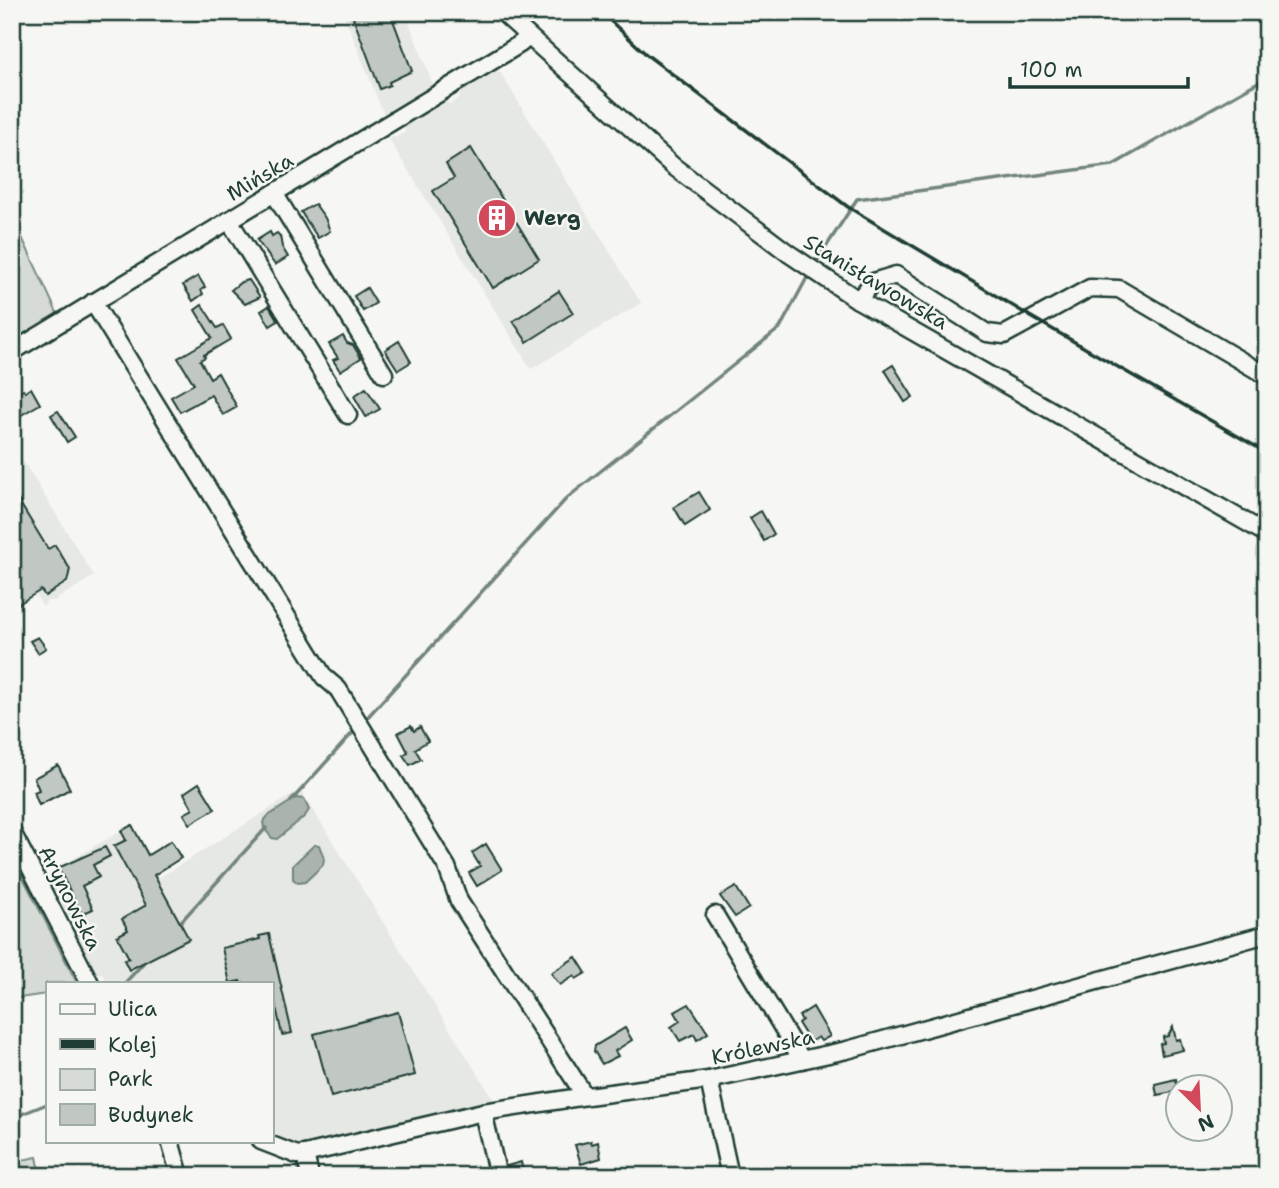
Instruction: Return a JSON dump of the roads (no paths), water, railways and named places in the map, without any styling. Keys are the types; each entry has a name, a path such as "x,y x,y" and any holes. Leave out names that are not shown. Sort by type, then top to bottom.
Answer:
{"street":[{"name":"Stanisławowska","path":"502,12 673,166 812,269 858,300 1267,534"},
{"name":"Mińska","path":"12,352 528,37"},
{"path":"274,193 384,374"},
{"path":"229,220 348,415"},
{"path":"858,300 873,282 896,275 987,333 1004,335 1090,288 1119,289 1267,376"},
{"path":"93,302 324,677 338,689 447,867 459,901 585,1096"},
{"name":"Arynowska","path":"12,832 89,982"},
{"path":"715,915 802,1060"},
{"name":"Królewska","path":"264,1142 297,1155 305,1154 483,1112 709,1080 847,1050 1267,934"},
{"path":"709,1080 730,1176"},
{"path":"483,1112 498,1176"},
{"path":"170,1142 180,1176"},
{"path":"305,1154 310,1176"}],"waterway":[{"path":"815,264 857,199 1113,165 1267,77"},
{"path":"364,721 567,498 780,328 809,274"},
{"path":"291,801 356,729"},
{"path":"177,926 266,828"},
{"path":"126,982 146,960"},
{"path":"12,1118 46,1104"}],"railway":[{"path":"601,12 647,55 848,207 1267,453"}],"place":[{"name":"Werg","path":"497,218"}]}
